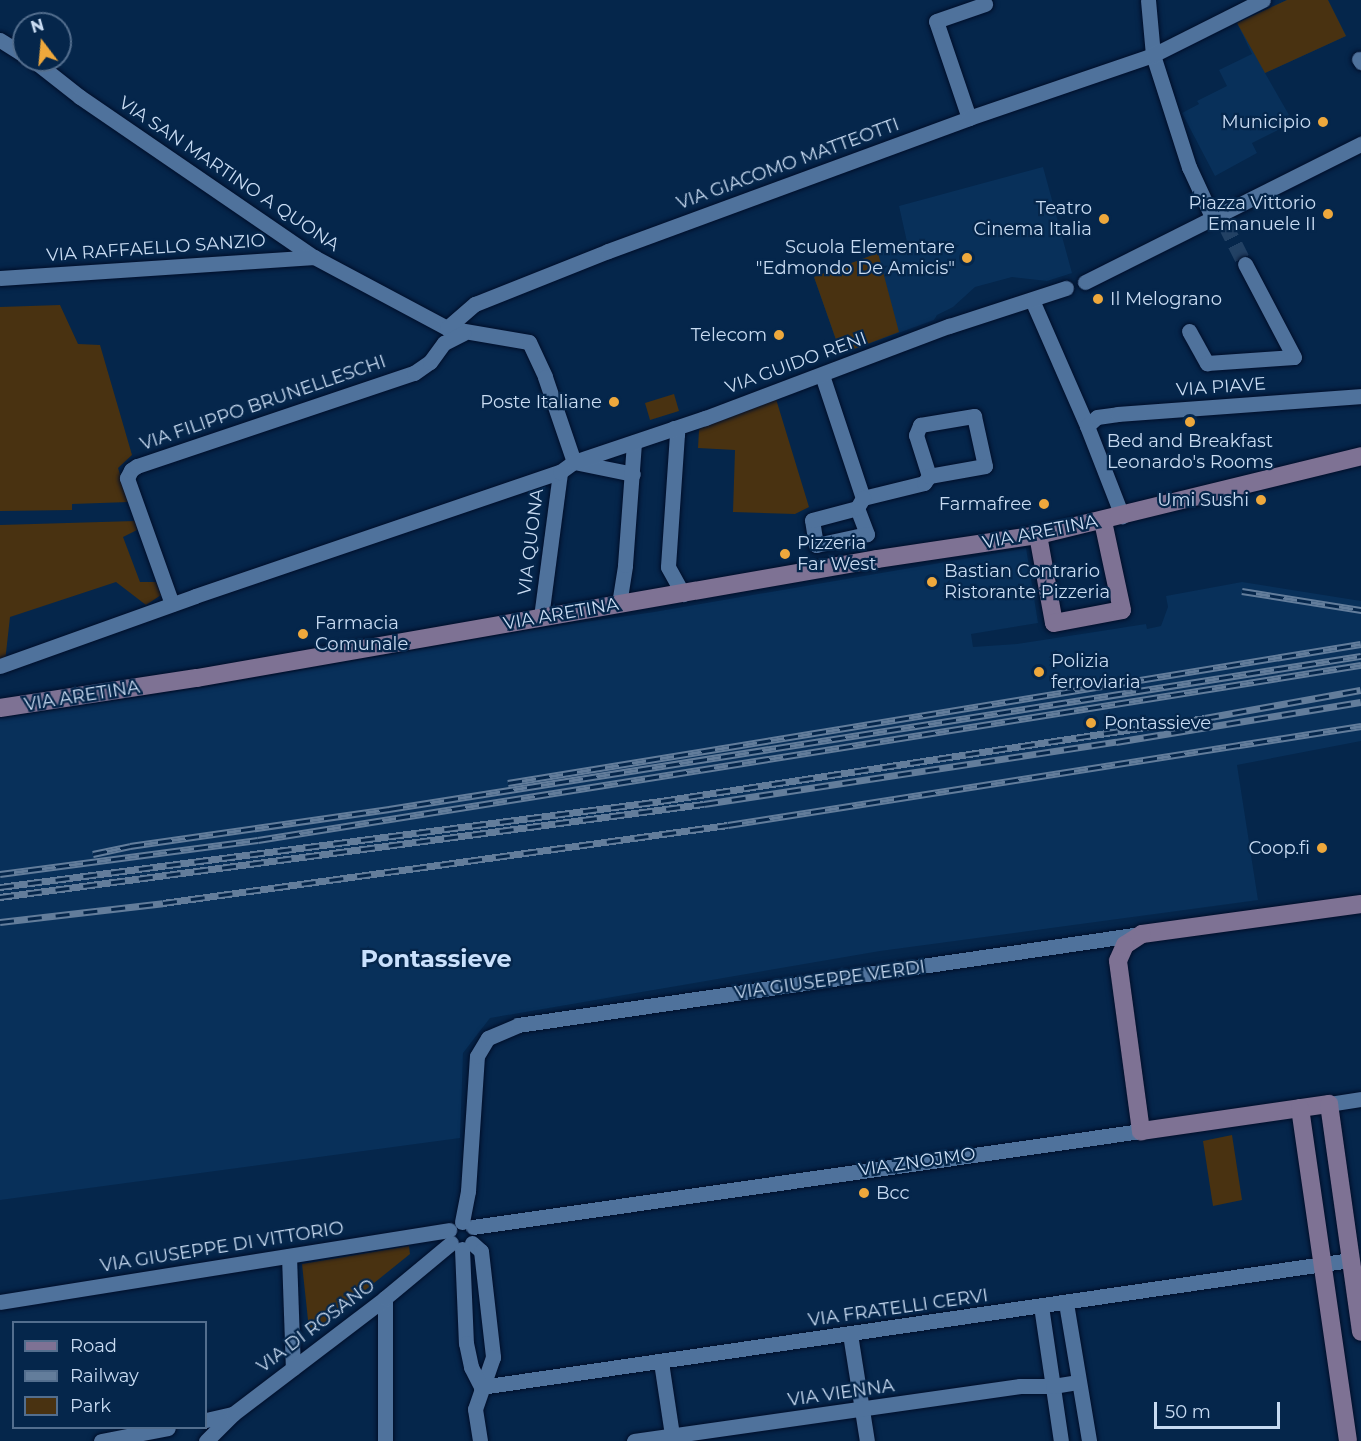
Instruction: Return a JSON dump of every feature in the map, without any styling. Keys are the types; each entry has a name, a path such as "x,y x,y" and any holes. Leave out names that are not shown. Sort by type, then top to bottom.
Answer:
{"street":[{"path":"1148,0 1153,55 1189,167 1219,219"},
{"name":"VIA GIACOMO MATTEOTTI","path":"447,328 475,304 486,299 608,250 969,118 1153,55 1263,0"},
{"path":"969,118 936,21 984,4"},
{"name":"VIA SAN MARTINO A QUONA","path":"48,72 80,97 314,257 447,328 464,333 529,342 545,377 574,462"},
{"path":"1085,282 1219,219 1361,144"},
{"name":"VIA RAFFAELLO SANZIO","path":"0,278 314,257"},
{"path":"1189,331 1207,363 1294,357 1245,264"},
{"name":"VIA GUIDO RENI","path":"0,666 172,604 560,472 574,462 822,375 949,326 1066,288"},
{"path":"1032,300 1087,426 1122,516"},
{"name":"VIA FILIPPO BRUNELLESCHI","path":"172,604 127,478 131,470 137,466 414,373 430,362 444,344 464,333"},
{"path":"822,375 860,503 924,483 929,476 986,466 974,416 920,425 916,435 929,476"},
{"name":"VIA PIAVE","path":"1087,426 1097,417 1119,414 1361,396"},
{"path":"674,428 677,434 668,567 683,594"},
{"path":"620,604 634,442"},
{"name":"VIA ARETINA","path":"0,708 197,678 878,559 1038,535 1103,521 1361,456"},
{"path":"574,462 633,474"},
{"name":"VIA QUONA","path":"541,617 560,472"},
{"path":"1038,535 1054,623 1122,610 1103,521"},
{"name":"VIA GIUSEPPE VERDI","path":"481,1387 471,1367 466,1343 462,1236 469,1182 477,1056 488,1038 518,1025 1361,904"},
{"path":"1118,961 1125,945 1142,934"},
{"path":"1098,941 1110,948 1118,961 1141,1131"},
{"name":"VIA ZNOJMO","path":"462,1236 1141,1131 1361,1100"},
{"path":"1329,1104 1361,1332"},
{"path":"1300,1108 1320,1265 1348,1441"},
{"path":"462,1236 481,1251 493,1357 490,1372 481,1387 475,1409 480,1441"},
{"name":"VIA GIUSEPPE DI VITTORIO","path":"0,1302 289,1256 462,1236"},
{"name":"VIA DI ROSANO","path":"206,1441 233,1414 462,1236"},
{"path":"289,1256 293,1368"},
{"name":"VIA FRATELLI CERVI","path":"481,1387 1351,1260"},
{"path":"385,1298 385,1441"},
{"path":"1066,1303 1089,1441"},
{"path":"1041,1306 1061,1441"},
{"path":"850,1334 867,1441"},
{"path":"661,1362 673,1438"},
{"name":"VIA VIENNA","path":"634,1441 673,1438 1020,1386 1053,1386 1079,1382"},
{"path":"207,1420 233,1414"},
{"path":"101,1441 163,1429"}],"shaded area":[{"path":"1287,0 1328,0 1346,36 1265,73 1289,115 1283,119 1286,126 1252,143 1257,153 1215,176 1182,113 1199,104 1197,101 1227,86 1219,70 1252,54 1237,23"},
{"name":"Scuola Elementare \"Edmondo De Amicis\"","path":"1043,167 1072,273 1047,281 1012,277 975,287 953,307 937,315 934,320 841,354 814,277 907,242 899,206"},
{"path":"1026,548 1038,623 971,634 973,647 1017,644 1146,624 1147,629 1161,626 1168,607 1166,596 1242,582 1361,601 1361,741 1237,765 1258,900 880,951 490,1018 463,1053 460,1138 0,1200 0,718 202,688 536,629 654,612"}],"green space":[{"path":"1287,0 1328,0 1346,36 1265,73 1237,23"},
{"path":"878,253 899,332 841,354 814,277"},
{"path":"60,305 78,344 100,345 132,455 118,468 129,502 72,504 72,510 0,511 0,307"},
{"path":"674,394 679,411 650,420 645,403"},
{"path":"776,399 809,507 795,514 733,512 735,450 698,448 699,430 706,422"},
{"path":"135,521 137,530 123,537 140,582 156,582 161,595 146,605 116,582 10,617 5,662 0,663 0,525"},
{"path":"1232,1135 1242,1200 1213,1206 1203,1141"},
{"path":"409,1246 410,1254 317,1329 309,1329 302,1264"}],"tunnel":[{"path":"1225,224 1245,264"}],"railway":[{"path":"1242,591 1361,610"},
{"path":"508,783 1361,644"},
{"path":"93,854 130,846 389,809 1361,656"},
{"path":"0,874 258,840 1361,665"},
{"path":"0,887 661,801 1205,718 1361,690"},
{"path":"0,897 704,804 1116,742 1361,702"},
{"path":"0,922 163,903 728,825 1361,726"}],"place":[{"name":"Municipio","path":"1323,122"},
{"name":"Piazza Vittorio Emanuele II","path":"1328,214"},
{"name":"Teatro Cinema Italia","path":"1104,219"},
{"name":"Scuola Elementare \"Edmondo De Amicis\"","path":"967,258"},
{"name":"Il Melograno","path":"1098,299"},
{"name":"Telecom","path":"779,335"},
{"name":"Poste Italiane","path":"614,402"},
{"name":"Bed and Breakfast Leonardo's Rooms","path":"1190,422"},
{"name":"Umi Sushi","path":"1261,500"},
{"name":"Farmafree","path":"1044,504"},
{"name":"Pizzeria Far West","path":"785,554"},
{"name":"Bastian Contrario Ristorante Pizzeria","path":"932,582"},
{"name":"Farmacia Comunale","path":"303,634"},
{"name":"Polizia ferroviaria","path":"1039,672"},
{"name":"Pontassieve","path":"1091,723"},
{"name":"Coop.fi","path":"1322,848"},
{"name":"Bcc","path":"864,1193"}],"district":[{"name":"Pontassieve","path":"436,959"}]}
